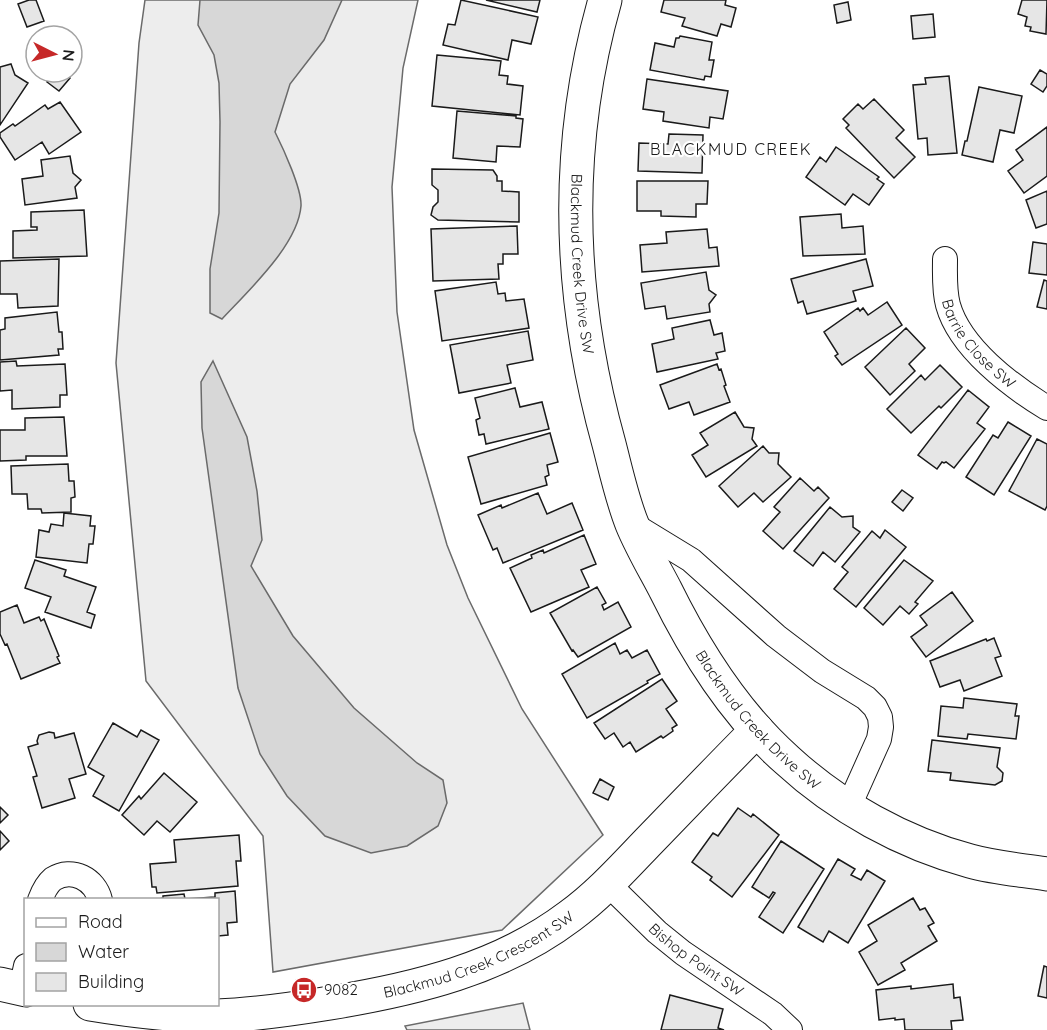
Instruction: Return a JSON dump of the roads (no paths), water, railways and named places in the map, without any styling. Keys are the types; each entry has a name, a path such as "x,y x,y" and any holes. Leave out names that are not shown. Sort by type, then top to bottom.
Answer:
{"street":[{"name":"Blackmud Creek Drive SW","path":"605,0 597,27 580,121 574,223 577,278 591,377 632,524 690,639 729,696 757,730 787,761 849,806 904,837 942,852 973,862 1047,873"},
{"name":"Barrie Close SW","path":"945,259 948,304 953,320 965,338 981,357 1007,380 1047,408"},
{"path":"632,524 691,560 776,636 822,671 875,706 882,728 849,806"},
{"name":"Blackmud Creek Crescent SW","path":"99,1006 180,1015 217,1023 356,999 459,974 505,956 572,915 608,883 757,730"},
{"path":"41,898 46,886 54,879 67,874 79,876 90,882 100,898"},
{"name":"Bishop Point SW","path":"608,883 657,932 683,953 772,1014 790,1030"}],"water":[{"path":"200,0 342,0 324,40 290,84 275,132 298,190 301,206 298,221 282,252 222,319 210,313 210,269 219,213 219,83 214,55 198,25"},
{"path":"213,361 247,437 257,491 262,540 251,566 293,636 354,708 417,763 443,780 447,803 438,826 407,846 371,853 325,836 287,796 260,754 238,688 202,428 201,382"}],"place":[{"name":"9082","path":"304,990"}],"district":[{"name":"BLACKMUD CREEK","path":"731,149"}]}
